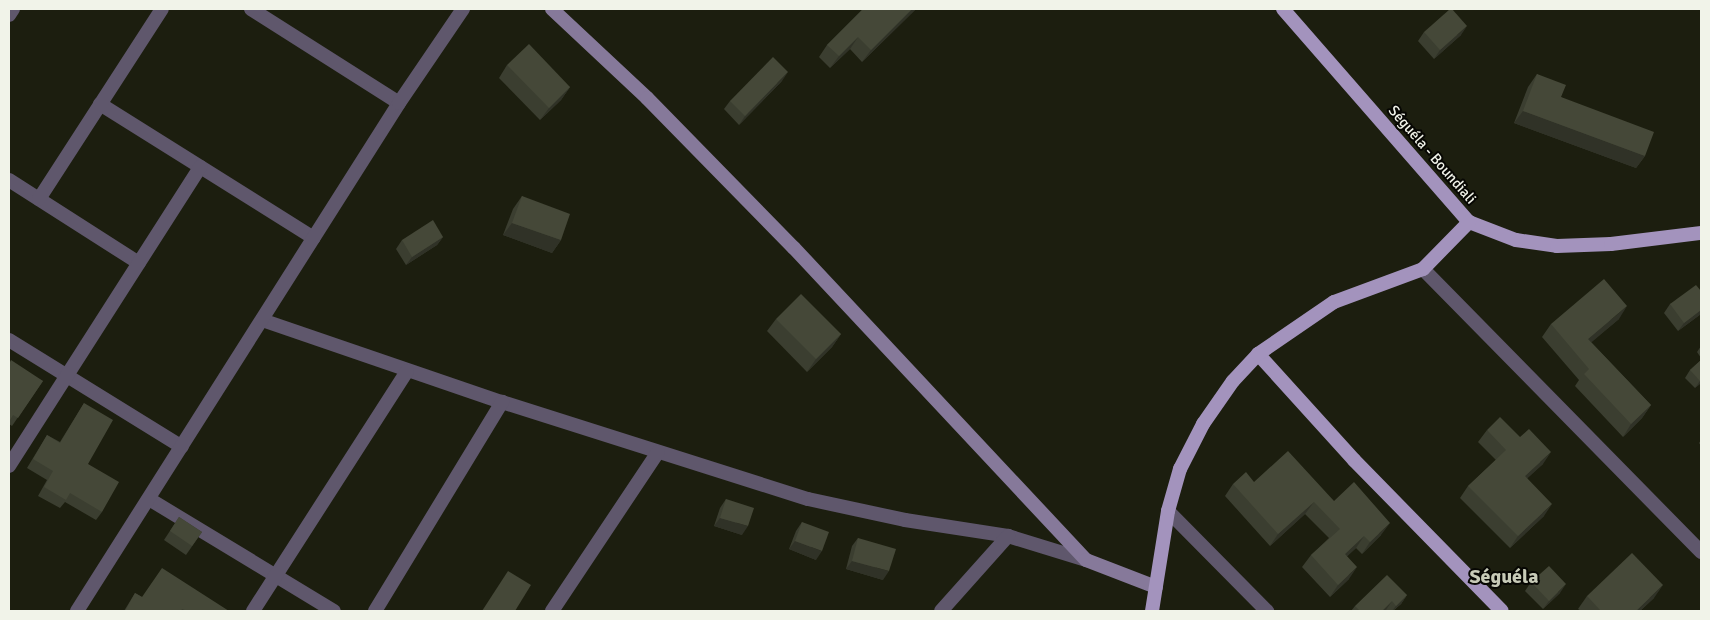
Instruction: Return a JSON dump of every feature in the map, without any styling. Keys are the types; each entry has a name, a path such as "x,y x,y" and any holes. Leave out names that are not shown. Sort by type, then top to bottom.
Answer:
{"main road":[{"path":"552,9 647,98 794,248 1086,560 1156,587"},
{"name":"Séguéla - Boundiali","path":"1152,611 1168,511 1180,470 1202,424 1233,381 1258,354 1334,302 1423,269 1469,222 1283,9"},
{"path":"1469,222 1516,240 1557,246 1611,244 1701,233"},
{"path":"1258,354 1354,460 1502,611"}],"street":[{"path":"9,15 13,9"},
{"path":"39,199 162,9"},
{"path":"251,9 399,104"},
{"path":"78,611 399,104 463,9"},
{"path":"100,104 314,238"},
{"path":"9,466 200,167"},
{"path":"9,180 139,262"},
{"path":"1423,269 1701,552"},
{"path":"262,320 502,402 808,499 905,520 1008,536 1086,560"},
{"path":"9,340 182,447"},
{"path":"253,611 408,371"},
{"path":"375,611 502,402"},
{"path":"552,611 658,452"},
{"path":"149,499 275,578 334,611"},
{"path":"1168,511 1267,611"},
{"path":"941,611 1008,536"}],"building":[{"path":"863,9 912,9 871,50 858,37 839,56 827,45"},
{"path":"1450,9 1467,26 1440,50 1424,32"},
{"path":"529,44 570,87 549,108 507,65"},
{"path":"773,57 788,72 745,116 730,101"},
{"path":"1537,74 1566,85 1561,97 1654,132 1645,156 1523,111"},
{"path":"522,196 570,214 561,240 512,223"},
{"path":"433,220 443,237 412,257 402,240"},
{"path":"1604,279 1627,306 1588,339 1651,405 1631,424 1584,374 1589,369 1551,324"},
{"path":"1696,285 1701,291 1701,310 1684,323 1670,304"},
{"path":"801,294 841,334 816,359 776,319"},
{"path":"11,360 43,381 18,418 13,415 9,422 9,364"},
{"path":"1701,360 1701,379 1700,381 1690,370"},
{"path":"84,403 113,420 88,464 119,482 102,512 70,493 66,500 44,487 53,471 33,459 47,435 60,443"},
{"path":"1500,417 1520,437 1529,429 1551,452 1525,476 1552,504 1518,536 1468,486 1506,450 1487,430"},
{"path":"1288,451 1334,501 1354,482 1390,523 1370,542 1364,536 1345,554 1357,567 1338,585 1311,555 1340,529 1314,502 1278,534 1233,484 1246,472 1254,482"},
{"path":"726,499 754,508 748,526 720,518"},
{"path":"179,517 202,532 192,546 170,531"},
{"path":"802,522 829,532 822,551 795,541"},
{"path":"858,538 896,549 889,571 852,561"},
{"path":"1632,553 1663,585 1636,611 1601,611 1587,596"},
{"path":"1549,566 1566,584 1549,601 1531,582"},
{"path":"162,568 229,611 187,611 182,609 181,611 125,611 135,593 142,597"},
{"path":"508,571 531,585 515,611 482,611"},
{"path":"1387,575 1407,595 1396,606 1392,601 1382,611 1360,611 1355,606"}],"district":[{"name":"Séguéla","path":"1504,576"}]}
